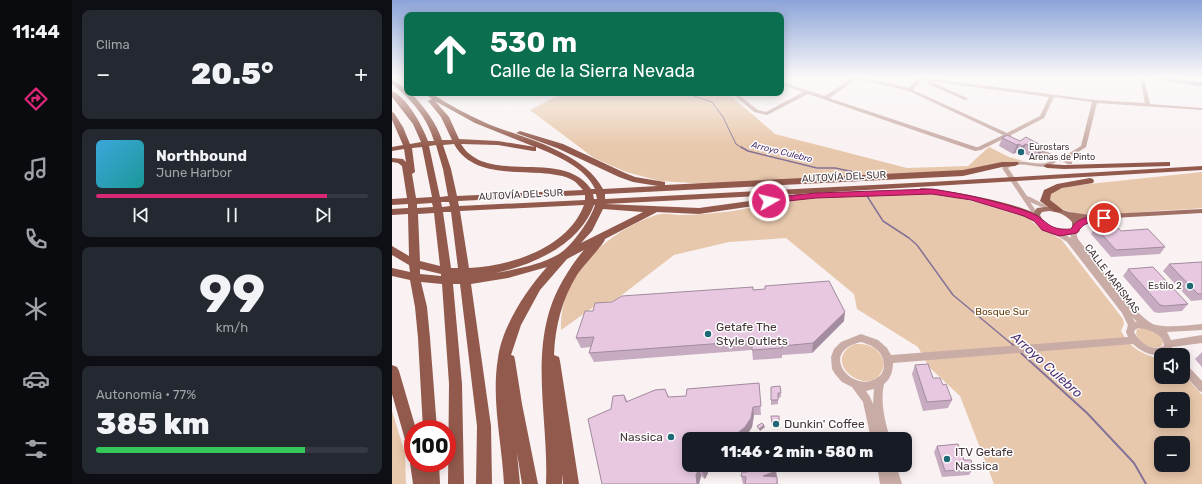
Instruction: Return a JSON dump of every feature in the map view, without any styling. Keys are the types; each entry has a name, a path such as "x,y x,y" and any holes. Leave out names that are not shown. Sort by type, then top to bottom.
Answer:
{"highway":[{"path":"400,101 417,124 429,158 436,197 452,331 458,438 456,484"},
{"path":"414,101 421,108 435,131 447,169 452,192 459,231 484,426 484,484"},
{"path":"396,253 418,266 435,270 488,274 538,255 556,245 581,223 588,211 590,199 587,189 582,182 567,174 537,170 496,168 470,159 463,154 444,116 432,101"},
{"path":"437,101 446,107 468,117 568,160 586,172 599,188 601,199 597,214 590,226 537,286 524,307 512,332 504,356 503,381 512,484"},
{"path":"392,114 402,129 411,163 416,288 421,305 429,420"},
{"path":"468,117 560,146 633,179 675,185 709,186"},
{"path":"392,149 432,143 462,141 511,145 536,150 565,161 586,172"},
{"path":"392,160 400,161 406,164 412,198"},
{"path":"1054,163 1086,166 1168,164 1189,167"},
{"path":"1070,163 1086,166"},
{"path":"616,195 709,186 963,173 1001,164 1015,164"},
{"name":"AUTOVÍA DEL SUR","path":"616,195 880,186 1189,167 1202,164"},
{"path":"993,167 1006,170"},
{"path":"1058,210 1047,203 1044,197 1047,192 1060,186 1095,180 1152,175 1189,167"},
{"name":"AUTOVÍA DEL SUR","path":"575,201 616,195 1189,167 1202,168"},
{"path":"875,177 974,177"},
{"path":"394,273 433,279 520,272 542,266 621,226 670,204 688,201 867,189 880,186"},
{"path":"395,210 575,201 606,207 693,212 717,210 784,198 932,191 972,198 1037,217"},
{"path":"395,210 575,201"},
{"path":"554,477 548,386 548,346 551,322 556,306 568,280 584,257 600,241 621,226"},
{"path":"556,306 554,370 566,442 571,484"},
{"path":"512,332 509,362 515,404 530,484"},
{"path":"393,374 407,420"},
{"path":"419,472 421,484"},
{"path":"431,472 432,484"}],"main road":[{"path":"1048,208 1068,214 1091,217 1202,212 1101,222 1091,219 1082,221 1067,233 1055,232 1046,228 1037,217 1040,210 1048,208"},
{"path":"1068,214 1074,219 1075,228"}],"street":[{"path":"744,101 756,111 767,114 791,101"},
{"path":"833,101 966,146 979,149 1042,117 1050,101"},
{"path":"933,101 1016,139"},
{"path":"1091,101 1202,109"},
{"path":"1037,217 1024,194 1006,170 1007,166 1015,164 1046,167 1083,147 1092,119 1095,101"},
{"path":"1147,101 1148,105"},
{"path":"1030,146 1049,154 1054,163"},
{"path":"1054,163 1070,163"},
{"path":"1024,194 1036,203 1048,208"},
{"name":"CALLE MARISMAS","path":"1075,228 1075,240 1131,310 1164,336 1169,348"},
{"name":"CALLE MARISMAS","path":"1055,232 1069,240 1125,311 1133,326"},
{"path":"1154,351 1143,347 1134,340 1130,332 1133,326 1137,325 1173,330 1202,327"},
{"path":"874,432 867,400 856,385 842,376 836,363 838,350 844,343 861,338 881,346 889,359 888,372 880,382 876,394 883,432"},
{"path":"1170,348 1182,340 1202,339"},
{"path":"889,359 1134,340"},
{"path":"1190,375 1202,388"},
{"path":"856,385 869,386 880,382"},
{"path":"883,472 886,484"},
{"path":"893,472 896,484"}],"green space":[{"path":"548,101 737,101 775,134 907,168 968,166 989,147 1009,157 1023,161 995,164 972,171 707,184 660,181 626,172 594,158 530,110"},
{"path":"1202,172 1202,208 1093,215 1067,211 1057,206 1048,198 1053,191 1070,186"},
{"name":"Bosque Sur","path":"917,193 946,195 1029,218 1038,227 1061,239 1123,319 1124,324 1121,331 1125,338 1133,347 1142,353 1154,357 1154,384 1190,384 1190,382 1202,395 1202,484 994,484 960,396 929,367 918,347 857,309 854,294 786,238 729,242 674,255 614,301 599,303 561,330 562,310 568,291 577,273 589,258 604,244 620,232 638,223 659,214 688,215 725,212 777,202 834,197"},
{"path":"1140,328 1156,333 1163,341 1162,346 1150,347 1140,341 1136,334 1137,329"},
{"path":"855,344 870,346 881,355 884,365 879,376 870,381 861,380 852,376 845,369 842,360 845,352"},
{"path":"392,411 404,450 404,472 406,472 406,484 392,484"}],"building":[{"path":"1007,135 1020,141 1026,137 1044,147 1039,150 1026,144 1022,146 1019,144 1017,145 1002,138"},
{"path":"1116,226 1121,231 1148,229 1165,247 1116,250 1095,227"},
{"path":"1202,262 1202,294 1198,294 1169,264"},
{"path":"1153,267 1188,304 1160,305 1128,269"},
{"name":"Getafe The Style Outlets","path":"829,281 845,312 813,343 782,346 782,348 752,350 752,341 589,353 594,337 576,338 585,311 593,311 595,303 612,302 622,296 753,287 753,290 765,289 765,286"},
{"path":"928,364 933,378 940,378 943,385 946,384 952,400 927,402 915,365"},
{"name":"Nassica","path":"759,383 761,406 753,407 751,418 745,427 739,432 682,432 682,472 698,472 696,475 697,484 602,484 588,419 611,409 613,396 624,395 626,402 655,390 665,389 668,397 686,396 687,389"},
{"path":"780,386 781,393 778,393 778,400 771,400 771,387"},
{"path":"771,416 779,416 779,422 772,423"},
{"path":"762,423 764,425 759,429 757,426"},
{"path":"958,444 964,460 971,460 973,469 945,471 937,446"},
{"path":"742,472 773,472 763,476 777,477 777,484 745,484 746,477 741,476"}],"waterway":[{"name":"Arroyo Culebro","path":"708,101 712,102 723,117 736,144 742,148"},
{"name":"Arroyo Culebro","path":"741,147 748,151 817,168 835,168 854,172"},
{"name":"Arroyo Culebro","path":"867,196 883,221 917,245 953,295 1013,345"},
{"name":"Arroyo Culebro","path":"1021,353 1087,413 1134,463 1146,484"}],"place":[{"name":"Eurostars Arenas de Pinto","path":"1021,152"},
{"name":"Estilo 2","path":"1190,286"},
{"name":"Getafe The Style Outlets","path":"708,334"},
{"name":"Dunkin' Coffee","path":"776,424"},
{"name":"Nassica","path":"671,437"},
{"name":"ITV Getafe Nassica","path":"947,459"}],"route":[{"path":"769,201 784,198 816,196 932,191 958,194 1028,214 1037,219 1046,228 1059,233 1067,233 1076,230 1077,225 1082,221 1104,218"}]}
